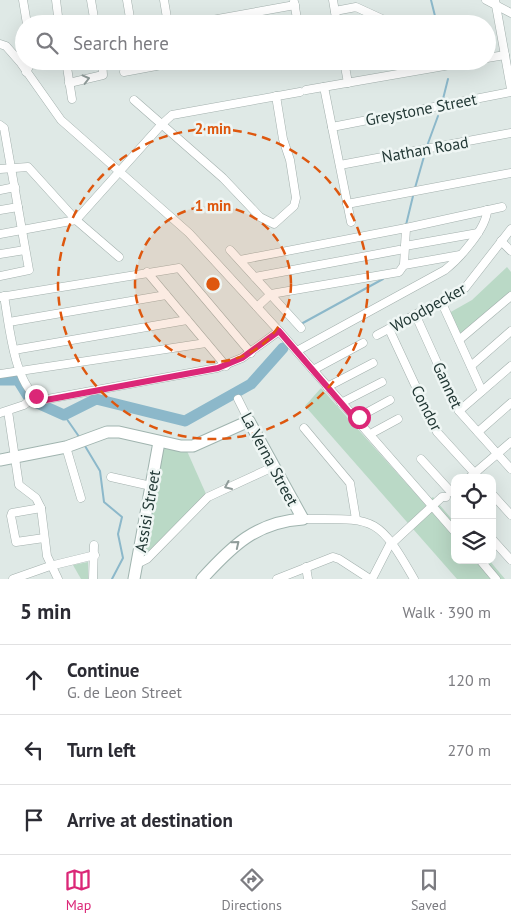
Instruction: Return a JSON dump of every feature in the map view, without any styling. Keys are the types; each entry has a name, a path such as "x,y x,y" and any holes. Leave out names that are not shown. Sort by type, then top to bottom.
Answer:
{"street":[{"path":"22,0 25,15"},
{"path":"56,0 58,15"},
{"path":"91,0 94,15"},
{"path":"127,0 130,15"},
{"path":"164,0 166,15"},
{"path":"333,0 336,15"},
{"path":"486,0 496,3 511,13"},
{"path":"233,15 294,2 296,15"},
{"path":"496,3 511,91"},
{"path":"335,11 356,7 373,15"},
{"path":"0,38 3,45 15,59"},
{"path":"496,56 505,55"},
{"path":"67,70 72,99"},
{"path":"69,83 103,74 103,70"},
{"path":"124,72 128,70"},
{"path":"346,70 348,83"},
{"path":"0,234 76,220 162,124 180,112 416,70"},
{"path":"26,72 61,120 189,233 297,351 355,419 435,506 451,527"},
{"path":"324,87 351,222"},
{"name":"Greystone Street","path":"332,127 511,91"},
{"path":"134,100 223,178 260,216 274,224 294,206 296,198 276,96"},
{"path":"0,125 4,128 29,271 0,274"},
{"name":"Nathan Road","path":"340,165 511,133"},
{"path":"0,169 28,167 76,220 119,257"},
{"path":"347,204 511,173"},
{"path":"0,190 15,187"},
{"path":"240,260 406,228 502,206"},
{"path":"0,210 18,207"},
{"path":"297,351 445,270 460,256 478,233 486,220 487,210"},
{"path":"257,307 271,294 399,272 404,265 402,248 406,228"},
{"name":"Woodpecker","path":"377,335 416,316 471,283 511,228"},
{"path":"255,277 478,233"},
{"path":"501,241 511,251"},
{"path":"0,254 25,250"},
{"path":"230,250 301,328"},
{"path":"404,265 460,256"},
{"path":"250,353 184,272 174,267 2,296 20,372 36,396 46,400 226,366 250,353 279,331"},
{"path":"147,272 226,366"},
{"path":"9,322 166,295"},
{"path":"459,340 511,296"},
{"path":"441,301 482,391"},
{"name":"Gannet","path":"416,316 459,411 511,469"},
{"path":"14,350 187,320"},
{"name":"Condor","path":"389,329 437,432 472,474"},
{"path":"471,366 511,331"},
{"path":"0,374 206,343"},
{"path":"313,370 363,343"},
{"path":"327,387 373,363"},
{"path":"459,411 511,366"},
{"path":"341,403 382,382"},
{"path":"36,396 24,406 4,412 16,458 19,485 36,498 41,508 44,538 50,566 58,579"},
{"name":"La Verna Street","path":"238,399 303,520"},
{"path":"355,419 390,400"},
{"path":"478,432 511,403"},
{"path":"374,432 398,419"},
{"path":"0,460 66,447 102,434 114,432 159,442 193,446 249,421"},
{"path":"304,428 350,483 356,519"},
{"name":"Assisi Street","path":"134,579 159,442"},
{"path":"476,474 511,442"},
{"path":"66,447 81,498"},
{"path":"277,579 328,558 336,558 371,579 392,543 441,499 451,493 421,459"},
{"path":"137,564 147,559 208,497 273,466"},
{"path":"111,477 151,486"},
{"path":"496,498 511,515"},
{"path":"41,508 12,513 11,516 16,542 44,538"},
{"path":"202,579 239,541 274,524 303,520 356,519 373,524 392,543 413,579"},
{"path":"496,543 511,560"},
{"path":"93,579 94,545"},
{"path":"13,579 27,576 50,566 95,555"},
{"path":"483,564 496,579"},
{"path":"306,567 308,579"}],"green space":[{"path":"507,267 511,272 511,293 460,336 449,313 472,300"},
{"path":"321,388 424,503 433,497 451,518 451,564 492,564 505,579 457,579 305,406"},
{"path":"162,446 187,451 206,494 147,557 141,559"},
{"path":"88,562 88,579 81,579 73,565"}],"waterway":[{"path":"431,0 435,15"},
{"path":"443,99 448,79"},
{"path":"427,146 438,116"},
{"path":"415,188 425,153"},
{"path":"406,225 413,196"},
{"path":"301,324 383,279"},
{"path":"35,402 64,415 96,399 185,421 251,384 283,348"},
{"path":"0,380 18,380 28,396"},
{"path":"64,415 80,438"},
{"path":"85,446 100,471 104,502 122,517 118,534 123,558 112,579"}],"route":[{"path":"36,396 38,399 46,400 208,371 234,363 279,331 355,419 359,417"}]}
